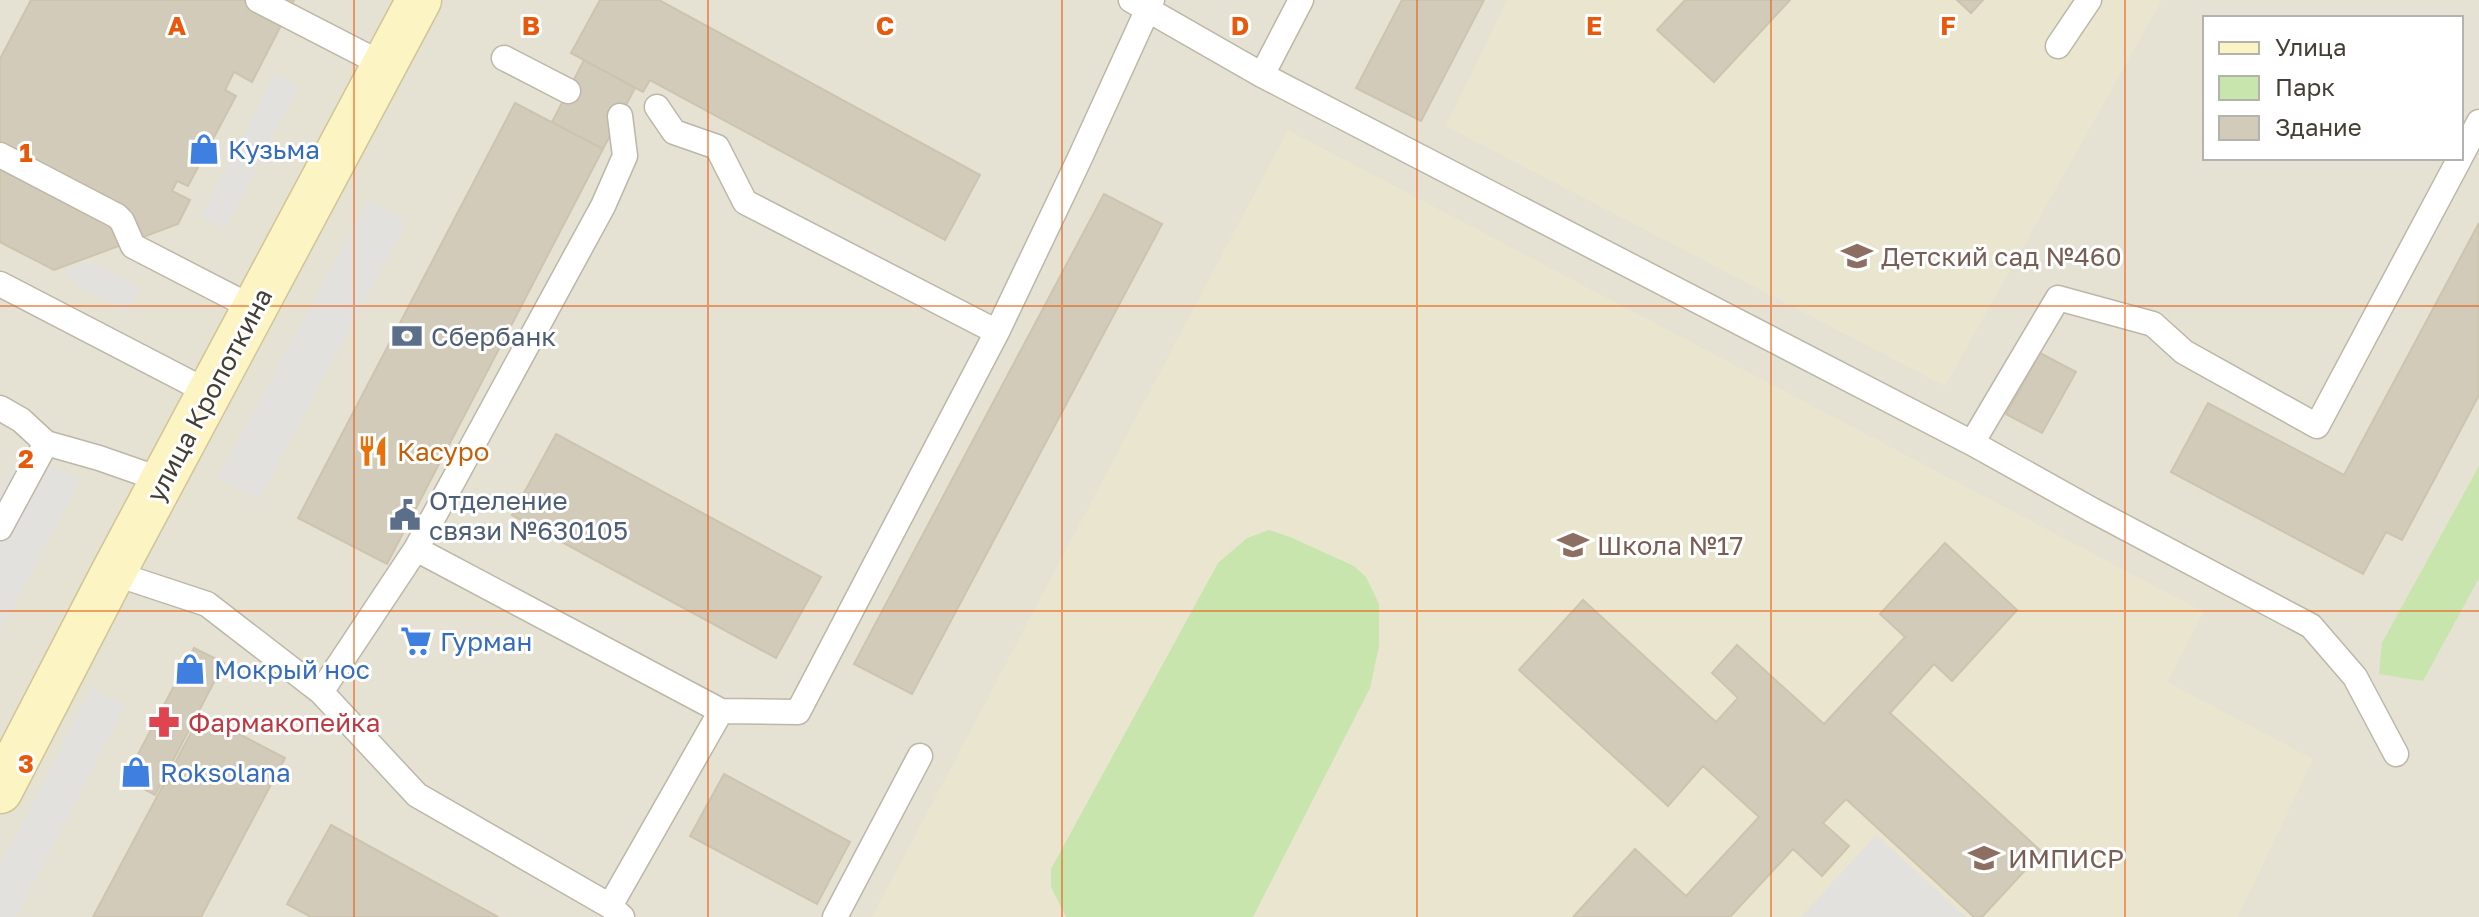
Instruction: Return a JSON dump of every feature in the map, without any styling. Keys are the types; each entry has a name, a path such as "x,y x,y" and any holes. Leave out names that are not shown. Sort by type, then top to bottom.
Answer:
{"main road":[{"name":"улица Кропоткина","path":"0,791 419,0"}],"lane":[{"path":"258,0 384,65"},
{"path":"1262,75 1301,0"},
{"path":"2058,46 2089,0"},
{"path":"416,549 721,711 798,712 997,332 1144,3 1262,75 1972,443 2311,626 2355,677 2396,754"},
{"path":"504,58 568,91"},
{"path":"657,107 674,132 717,147 745,202 997,332"},
{"path":"321,692 416,549 603,206 625,156 620,116"},
{"path":"2463,151 2479,122"},
{"path":"0,155 117,216 133,246 255,309"},
{"path":"1972,443 2058,298 2153,324 2184,352 2317,426 2458,160"},
{"path":"0,284 210,393"},
{"path":"0,408 21,420 46,443 165,481"},
{"path":"0,528 46,443"},
{"path":"113,573 207,604 321,692 417,795 616,912 721,711"},
{"path":"835,917 920,756"}],"shaded area":[{"path":"0,0 2479,0 2479,917 0,917"},
{"name":"Детский сад №460","path":"1507,0 2162,0 1945,386 1446,126"},
{"path":"275,74 299,86 225,229 201,216"},
{"name":"Школа №17","path":"1288,130 2204,612 2167,682 2313,759 2238,917 872,917"},
{"path":"368,200 407,221 258,500 218,478"},
{"path":"88,261 140,288 127,312 78,286 65,270"},
{"path":"21,452 81,479 0,631 0,492"},
{"path":"92,688 125,705 16,917 0,917 0,867"},
{"path":"1876,835 1966,917 1801,917"}],"green space":[{"path":"2479,466 2479,578 2423,681 2379,674 2382,643"},
{"path":"1269,530 1354,566 1366,577 1379,604 1379,646 1370,688 1253,917 1066,917 1051,887 1051,869 1218,563 1247,538"}],"building":[{"path":"31,0 294,0 252,82 234,72 225,90 236,96 188,186 177,181 172,191 190,200 178,224 54,270 0,242 0,59"},
{"path":"600,0 659,0 980,175 945,240 650,80 643,92 571,53"},
{"path":"1402,0 1484,0 1421,121 1356,88"},
{"path":"1685,0 1790,0 1714,82 1657,30"},
{"path":"1957,0 1983,0 1971,13"},
{"path":"584,60 635,88 603,149 552,122"},
{"path":"515,103 603,149 387,564 298,518"},
{"path":"1104,194 1162,224 912,694 854,664"},
{"path":"2479,223 2479,395 2402,540 2386,532 2363,574 2171,472 2208,403 2344,475"},
{"path":"2040,353 2076,372 2042,433 2006,414"},
{"path":"556,434 821,577 776,658 512,515"},
{"path":"1945,543 2017,610 1952,681 1934,664 1890,713 2042,852 1982,917 1974,917 1846,799 1823,823 1849,846 1822,876 1793,849 1730,917 1573,917 1635,849 1686,896 1759,817 1703,766 1668,806 1519,670 1583,600 1716,722 1738,698 1712,673 1737,645 1824,724 1905,637 1880,614"},
{"path":"194,648 224,663 155,795 125,779"},
{"path":"201,714 285,758 201,917 93,917"},
{"path":"724,774 850,842 817,904 690,836"},
{"path":"331,825 498,917 311,917 287,904"}],"place":[{"name":"Кузьма","path":"204,149"},
{"name":"Детский сад №460","path":"1857,256"},
{"name":"Сбербанк","path":"407,336"},
{"name":"Касуро","path":"373,451"},
{"name":"Отделение связи №630105","path":"405,515"},
{"name":"Школа №17","path":"1573,545"},
{"name":"Гурман","path":"416,641"},
{"name":"Мокрый нос","path":"190,669"},
{"name":"Фармакопейка","path":"164,722"},
{"name":"Roksolana","path":"136,772"},
{"name":"ИМПИСР","path":"1984,858"}]}
